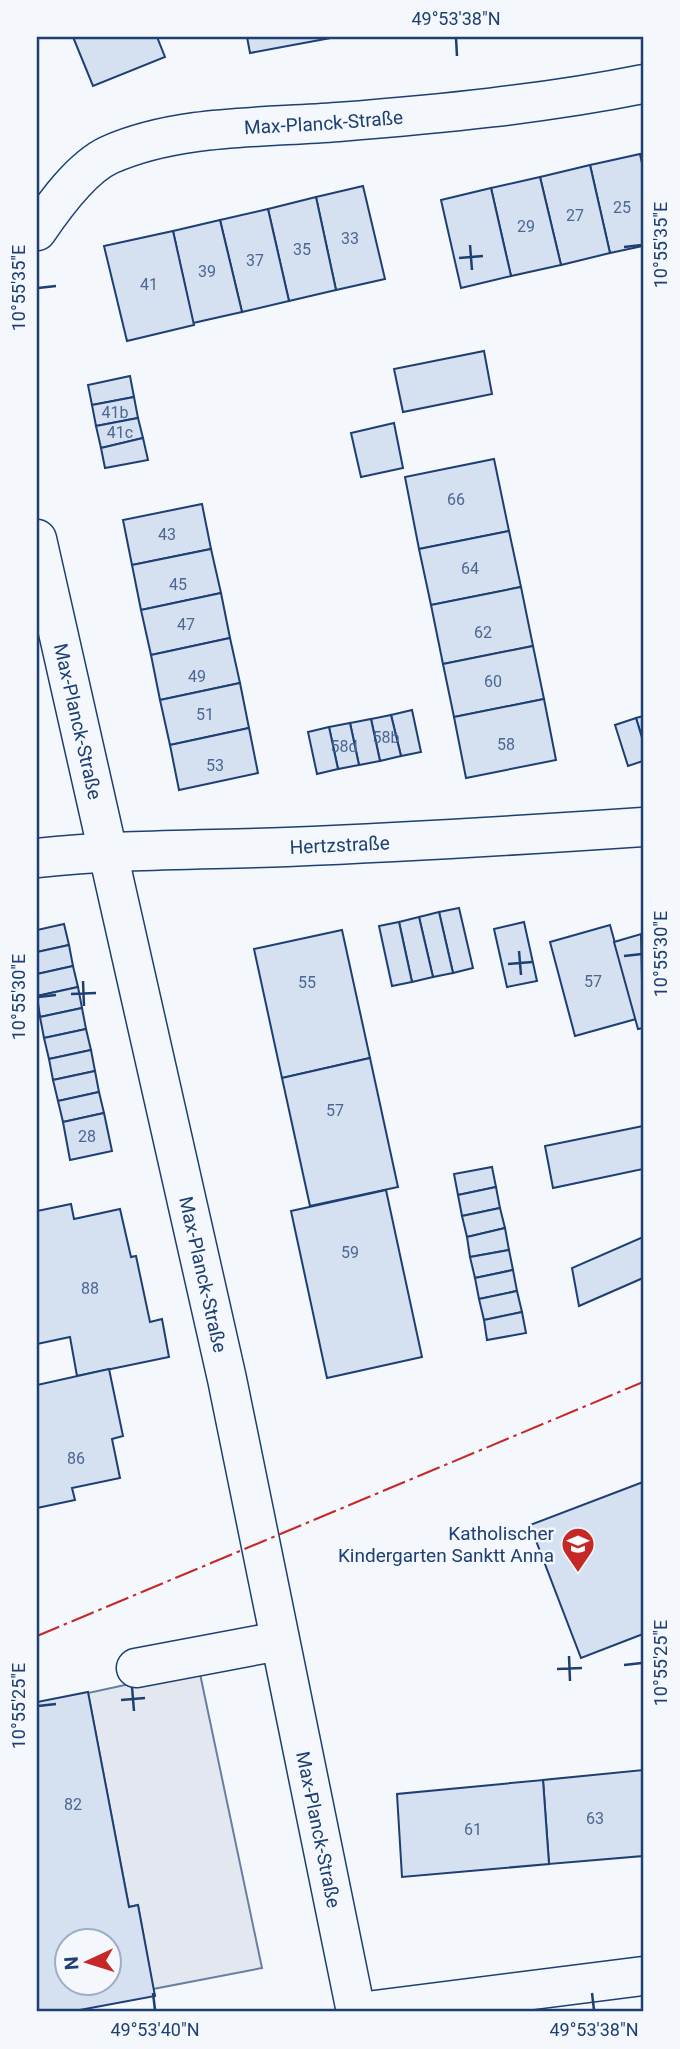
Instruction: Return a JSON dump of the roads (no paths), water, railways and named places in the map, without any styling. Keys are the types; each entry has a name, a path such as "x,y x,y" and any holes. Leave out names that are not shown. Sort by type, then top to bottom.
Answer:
{"street":[{"name":"Max-Planck-Straße","path":"37,231 61,196 106,156 149,140 212,131 384,118 643,84"},
{"name":"Max-Planck-Straße","path":"37,539 227,1378 279,1641 358,2012"},
{"name":"Hertzstraße","path":"37,858 107,850 194,850 451,841 643,827"},
{"path":"136,1668 279,1641"},
{"path":"358,2012 508,2002 643,1976"}],"place":[{"name":"Katholischer Kindergarten Sanktt Anna","path":"578,1574"}]}
